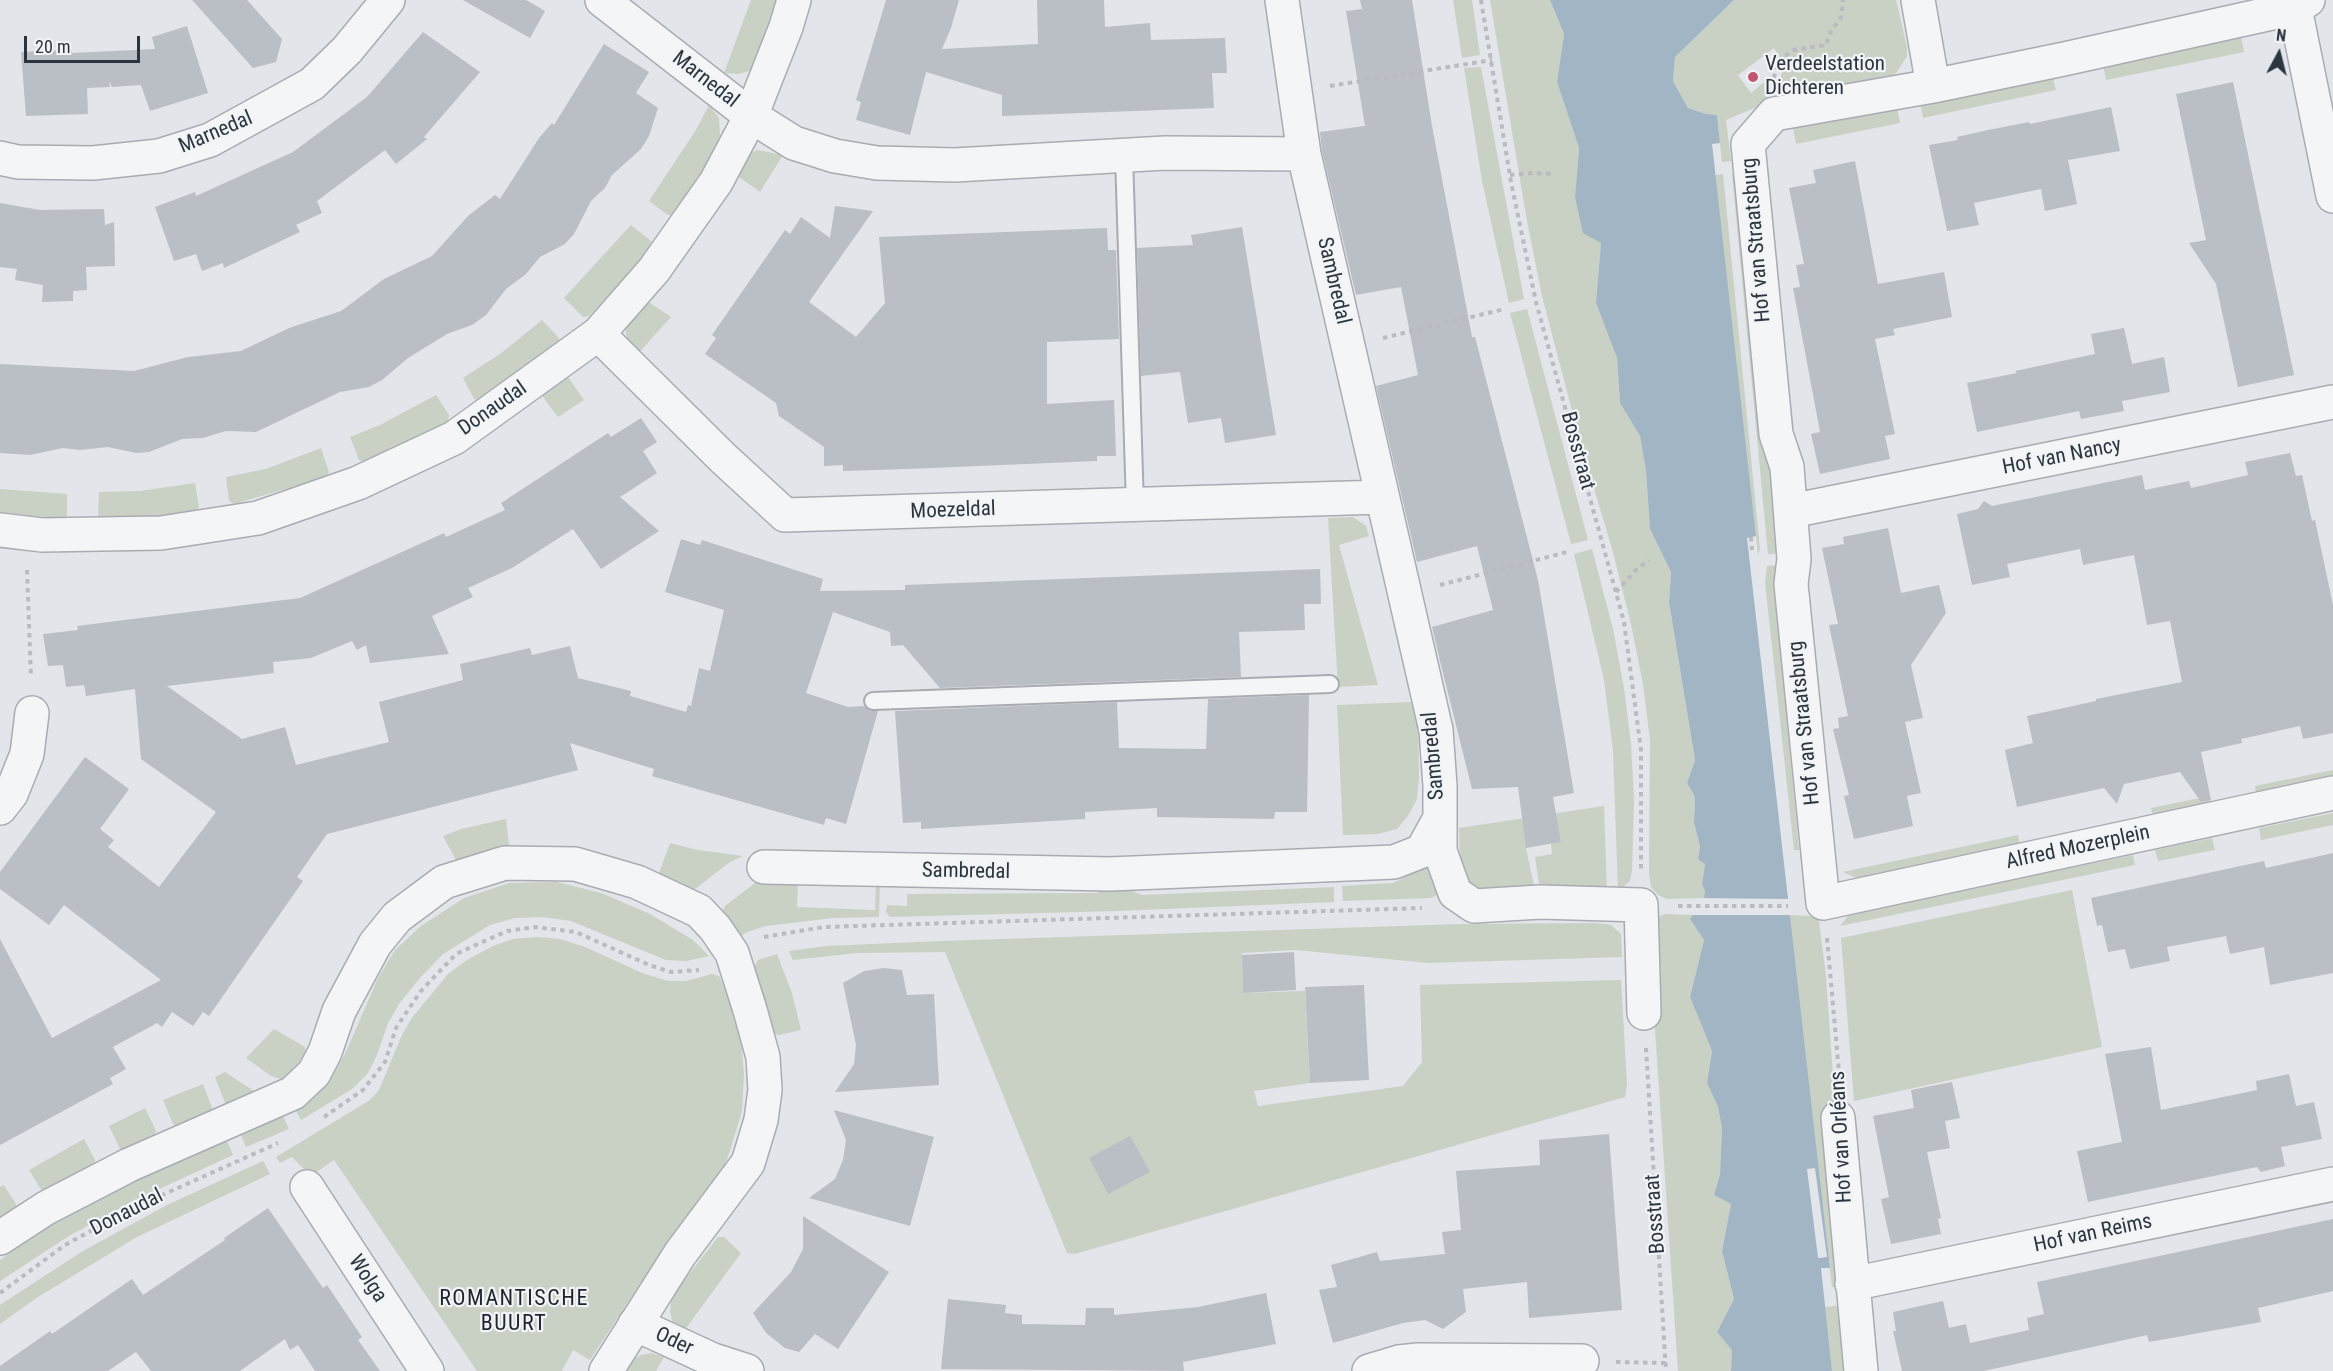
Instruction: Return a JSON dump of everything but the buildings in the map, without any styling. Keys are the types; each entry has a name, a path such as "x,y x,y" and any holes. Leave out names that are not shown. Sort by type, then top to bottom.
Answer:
{"street":[{"name":"Marnedal","path":"0,158 18,162 93,163 159,156 210,140 312,84 347,50 388,0"},
{"name":"Marnedal","path":"602,0 751,116"},
{"name":"Donaudal","path":"14,532 42,536 161,532 258,518 358,483 454,438 598,334 654,270 716,182 751,116 794,0"},
{"name":"Sambredal","path":"764,867 1110,874 1394,862 1422,850 1438,820 1440,786 1436,730 1304,154 1282,0"},
{"path":"1918,0 1933,86"},
{"path":"1774,114 1933,86 2302,4 2333,196"},
{"name":"Hof van Straatsburg","path":"1774,114 1748,144 1776,434 1787,467 1791,511 1794,559 1791,584 1809,905"},
{"path":"751,116 794,143 836,156 877,163 955,165 1165,153 1304,154"},
{"name":"Moezeldal","path":"598,334 723,458 785,515 1381,497"},
{"name":"Hof van Nancy","path":"1791,511 2333,402"},
{"path":"0,808 11,794 27,754 32,712"},
{"name":"Alfred Mozerplein","path":"1809,905 2333,793"},
{"path":"1438,820 1440,851 1455,893 1474,906 1540,902 1641,905 1644,1013"},
{"name":"Donaudal","path":"0,1238 46,1208 129,1166 293,1093 314,1073 325,1052 339,1011 375,944 398,917 444,882 505,863 575,864 637,882 699,911 715,928 732,953 763,1057 765,1090 761,1120 748,1163 680,1254 606,1371"},
{"name":"Hof van Orléans","path":"1838,1118 1861,1371"},
{"name":"Hof van Reims","path":"1852,1284 2333,1184"},
{"name":"Wolga","path":"307,1187 427,1371"},
{"name":"Oder","path":"635,1324 713,1360 747,1371"},
{"path":"1369,1371 1399,1362 1418,1360 1582,1361"}],"lane":[{"path":"1124,156 1135,506"},
{"path":"873,701 1330,684"}],"path":[{"name":"Bosstraat","path":"1481,0 1510,175 1536,302 1624,622 1641,750 1641,905"},
{"path":"1774,114 1774,68 1777,61 1794,51 1826,45 1830,33 1841,16 1843,0"},
{"path":"1295,92 1492,60"},
{"path":"1510,175 1533,172 1554,174"},
{"path":"1347,347 1504,309"},
{"path":"14,532 27,584 32,712"},
{"path":"1751,537 1752,550"},
{"path":"1404,594 1567,552"},
{"path":"1616,592 1636,570 1649,560"},
{"path":"1678,906 1809,905"},
{"name":"Hof van Orléans","path":"1809,905 1842,1103 1838,1118"},
{"path":"316,1121 336,1110 363,1090 385,1062 396,1028 420,992 456,954 507,931 535,927 576,932 670,972 696,971 756,939 824,927 1474,906"},
{"name":"Bosstraat","path":"1646,1058 1666,1371"},
{"name":"Donaudal","path":"0,1293 64,1245 131,1209 280,1141"},
{"path":"1582,1361 1666,1363"}],"shaded area":[{"path":"751,0 781,0 757,64 749,71 739,74 724,73"},
{"path":"1453,0 1472,0 1480,55 1462,58"},
{"path":"1490,0 1550,0 1564,34 1557,82 1579,148 1575,197 1601,243 1596,303 1617,358 1620,403 1640,436 1646,471 1650,529 1671,572 1669,602 1695,760 1687,783 1695,797 1694,823 1700,846 1698,858 1705,864 1702,884 1705,891 1704,898 1667,899 1658,895 1651,887 1649,873 1650,740 1643,684 1611,545 1582,449 1542,296"},
{"path":"1734,0 1896,0 1907,56 1891,77 1784,101 1779,97 1779,84 1784,64 1774,48 1738,75 1751,93 1768,79 1769,92 1762,105 1726,120 1731,161 1722,162 1717,115 1688,108 1673,81 1675,57"},
{"path":"2241,36 2244,52 2106,80 2103,64"},
{"path":"1481,67 1524,299 1509,303 1482,181 1464,68"},
{"path":"2052,74 2056,90 1923,118 1920,102"},
{"path":"709,105 719,118 720,135 716,149 674,215 668,215 649,201 696,130"},
{"path":"1897,107 1900,123 1796,144 1793,128"},
{"path":"757,150 783,155 760,192 739,177 737,172 751,153"},
{"path":"1736,173 1775,464 1783,553 1768,554 1732,174"},
{"path":"1723,174 1760,549 1758,555 1715,175"},
{"path":"631,225 651,241 650,246 621,283 589,316 583,317 564,298"},
{"path":"647,301 671,317 634,358 627,344 626,330 630,317"},
{"path":"1527,309 1588,540 1571,544 1510,313"},
{"path":"542,320 559,338 559,344 480,401 474,399 463,378 500,354"},
{"path":"563,377 568,377 584,400 558,417 543,397 543,391"},
{"path":"436,395 449,415 448,421 364,462 359,460 350,437 380,425"},
{"path":"321,448 329,472 326,477 234,504 229,501 226,477 266,469"},
{"path":"195,483 199,507 196,511 144,517 98,518 99,492 140,491"},
{"path":"0,489 67,494 67,518 64,523 0,518"},
{"path":"1353,517 1366,526 1369,536 1339,545 1378,685 1338,687 1328,518"},
{"path":"1592,549 1613,629 1631,744 1634,800 1632,871 1630,881 1618,891 1613,751 1604,680 1574,554"},
{"path":"1781,565 1774,581 1799,850 1794,850 1765,582 1767,566"},
{"path":"1411,702 1418,718 1417,799 1408,816 1397,829 1378,834 1343,835 1337,705"},
{"path":"2333,770 2333,780 2257,796 2255,786"},
{"path":"2209,796 2211,806 2153,818 2151,808"},
{"path":"1604,806 1607,892 1540,890 1535,857 1552,854 1551,844 1561,841 1558,827 1526,848 1535,891 1487,891 1473,887 1460,870 1459,828"},
{"path":"2333,813 2333,825 2261,840 2259,828"},
{"path":"506,819 509,845 506,849 462,862 456,860 443,836 461,829"},
{"path":"2018,835 2020,846 1865,878 1856,878 1843,872"},
{"path":"2212,838 2215,850 2158,861 2155,850"},
{"path":"670,843 698,850 743,856 730,862 688,892 662,881 659,873"},
{"path":"2133,855 2135,865 1840,926 1848,916 1856,912"},
{"path":"1422,865 1432,866 1439,891 1431,898 1343,901 1342,886 1393,883 1404,878 1410,869"},
{"path":"769,877 798,877 797,907 875,910 876,881 880,880 879,917 833,918 766,926 747,932 738,938 722,913 725,906 755,883"},
{"path":"557,882 601,893 650,914 693,940 709,956 687,961 666,960 571,921 542,917 515,918 490,925 443,954 419,979 399,1004 388,1023 368,1073 352,1089 301,1120 293,1106 311,1097 330,1080 345,1054 378,978 395,950 421,926 464,898 509,883"},
{"path":"1107,882 1124,882 1130,890 1142,895 1334,887 1334,902 890,917 886,912 887,905 907,906 907,894 1098,893"},
{"path":"2072,890 2102,1047 1854,1101 1841,938"},
{"path":"1665,914 1693,915 1691,920 1704,940 1690,997 1712,1051 1707,1083 1718,1107 1722,1128 1720,1174 1714,1195 1731,1204 1722,1251 1734,1299 1717,1332 1732,1350 1731,1371 1678,1371 1649,940 1655,918"},
{"path":"1789,915 1810,916 1819,921 1826,976 1835,1104 1825,1107 1840,1286 1832,1287"},
{"path":"1597,923 1611,925 1621,934 1622,957 1428,963 1296,950 1242,953 1243,993 1305,991 1310,1083 1254,1091 1258,1106 1403,1086 1422,1062 1420,985 1621,980 1627,1085 1625,1097 1075,1254 1067,1253 945,952 857,953 793,960 789,951 826,946 941,941 1462,924"},
{"path":"539,937 560,939 585,947 642,973 668,981 686,981 712,974 719,976 732,1005 741,1041 744,1074 742,1111 724,1170 638,1287 590,1360 573,1350 562,1371 477,1371 334,1160 311,1176 292,1157 280,1163 276,1157 370,1100 379,1090 411,1019 448,974 467,960 493,946 513,939"},
{"path":"777,954 792,993 801,1030 779,1035 772,1033 753,968 758,960"},
{"path":"274,1029 305,1047 306,1053 290,1073 281,1079 271,1076 246,1058"},
{"path":"225,1072 257,1093 229,1113 215,1077"},
{"path":"203,1084 216,1118 181,1128 173,1124 163,1100"},
{"path":"145,1108 156,1131 154,1135 126,1150 120,1149 109,1126"},
{"path":"280,1109 289,1129 246,1147 238,1128"},
{"path":"224,1134 233,1155 131,1202 69,1236 0,1281 0,1260 18,1246 60,1219"},
{"path":"84,1139 95,1160 94,1168 48,1193 42,1191 29,1170"},
{"path":"263,1161 270,1174 137,1237 38,1297 0,1324 0,1305 83,1251 167,1205"},
{"path":"4,1185 17,1206 16,1212 0,1223 0,1187"},
{"path":"718,1237 724,1237 741,1253 684,1331 679,1331 672,1321 671,1302 678,1288"},
{"path":"1842,1305 1848,1371 1832,1371 1825,1307"},
{"path":"651,1353 664,1357 656,1371 623,1371 633,1359"}],"water":[{"path":"1550,0 1734,0 1675,57 1673,81 1688,108 1717,115 1720,143 1712,144 1756,536 1747,538 1830,1268 1821,1268 1832,1371 1731,1371 1732,1350 1717,1332 1734,1299 1722,1251 1731,1204 1714,1195 1720,1174 1722,1128 1718,1107 1707,1083 1712,1051 1690,997 1704,940 1690,919 1704,898 1705,891 1702,884 1705,864 1698,859 1700,846 1694,823 1695,797 1687,783 1695,760 1669,602 1671,572 1650,529 1646,471 1640,436 1620,403 1617,358 1596,303 1601,243 1583,233 1575,197 1579,148 1557,82 1564,34"}],"pier":[{"path":"1700,898 1790,899 1792,915 1690,915"},
{"path":"1815,1168 1827,1257 1818,1258 1807,1169"}],"place":[{"name":"Verdeelstation Dichteren","path":"1753,77"}],"district":[{"name":"ROMANTISCHE BUURT","path":"514,1312"}]}
